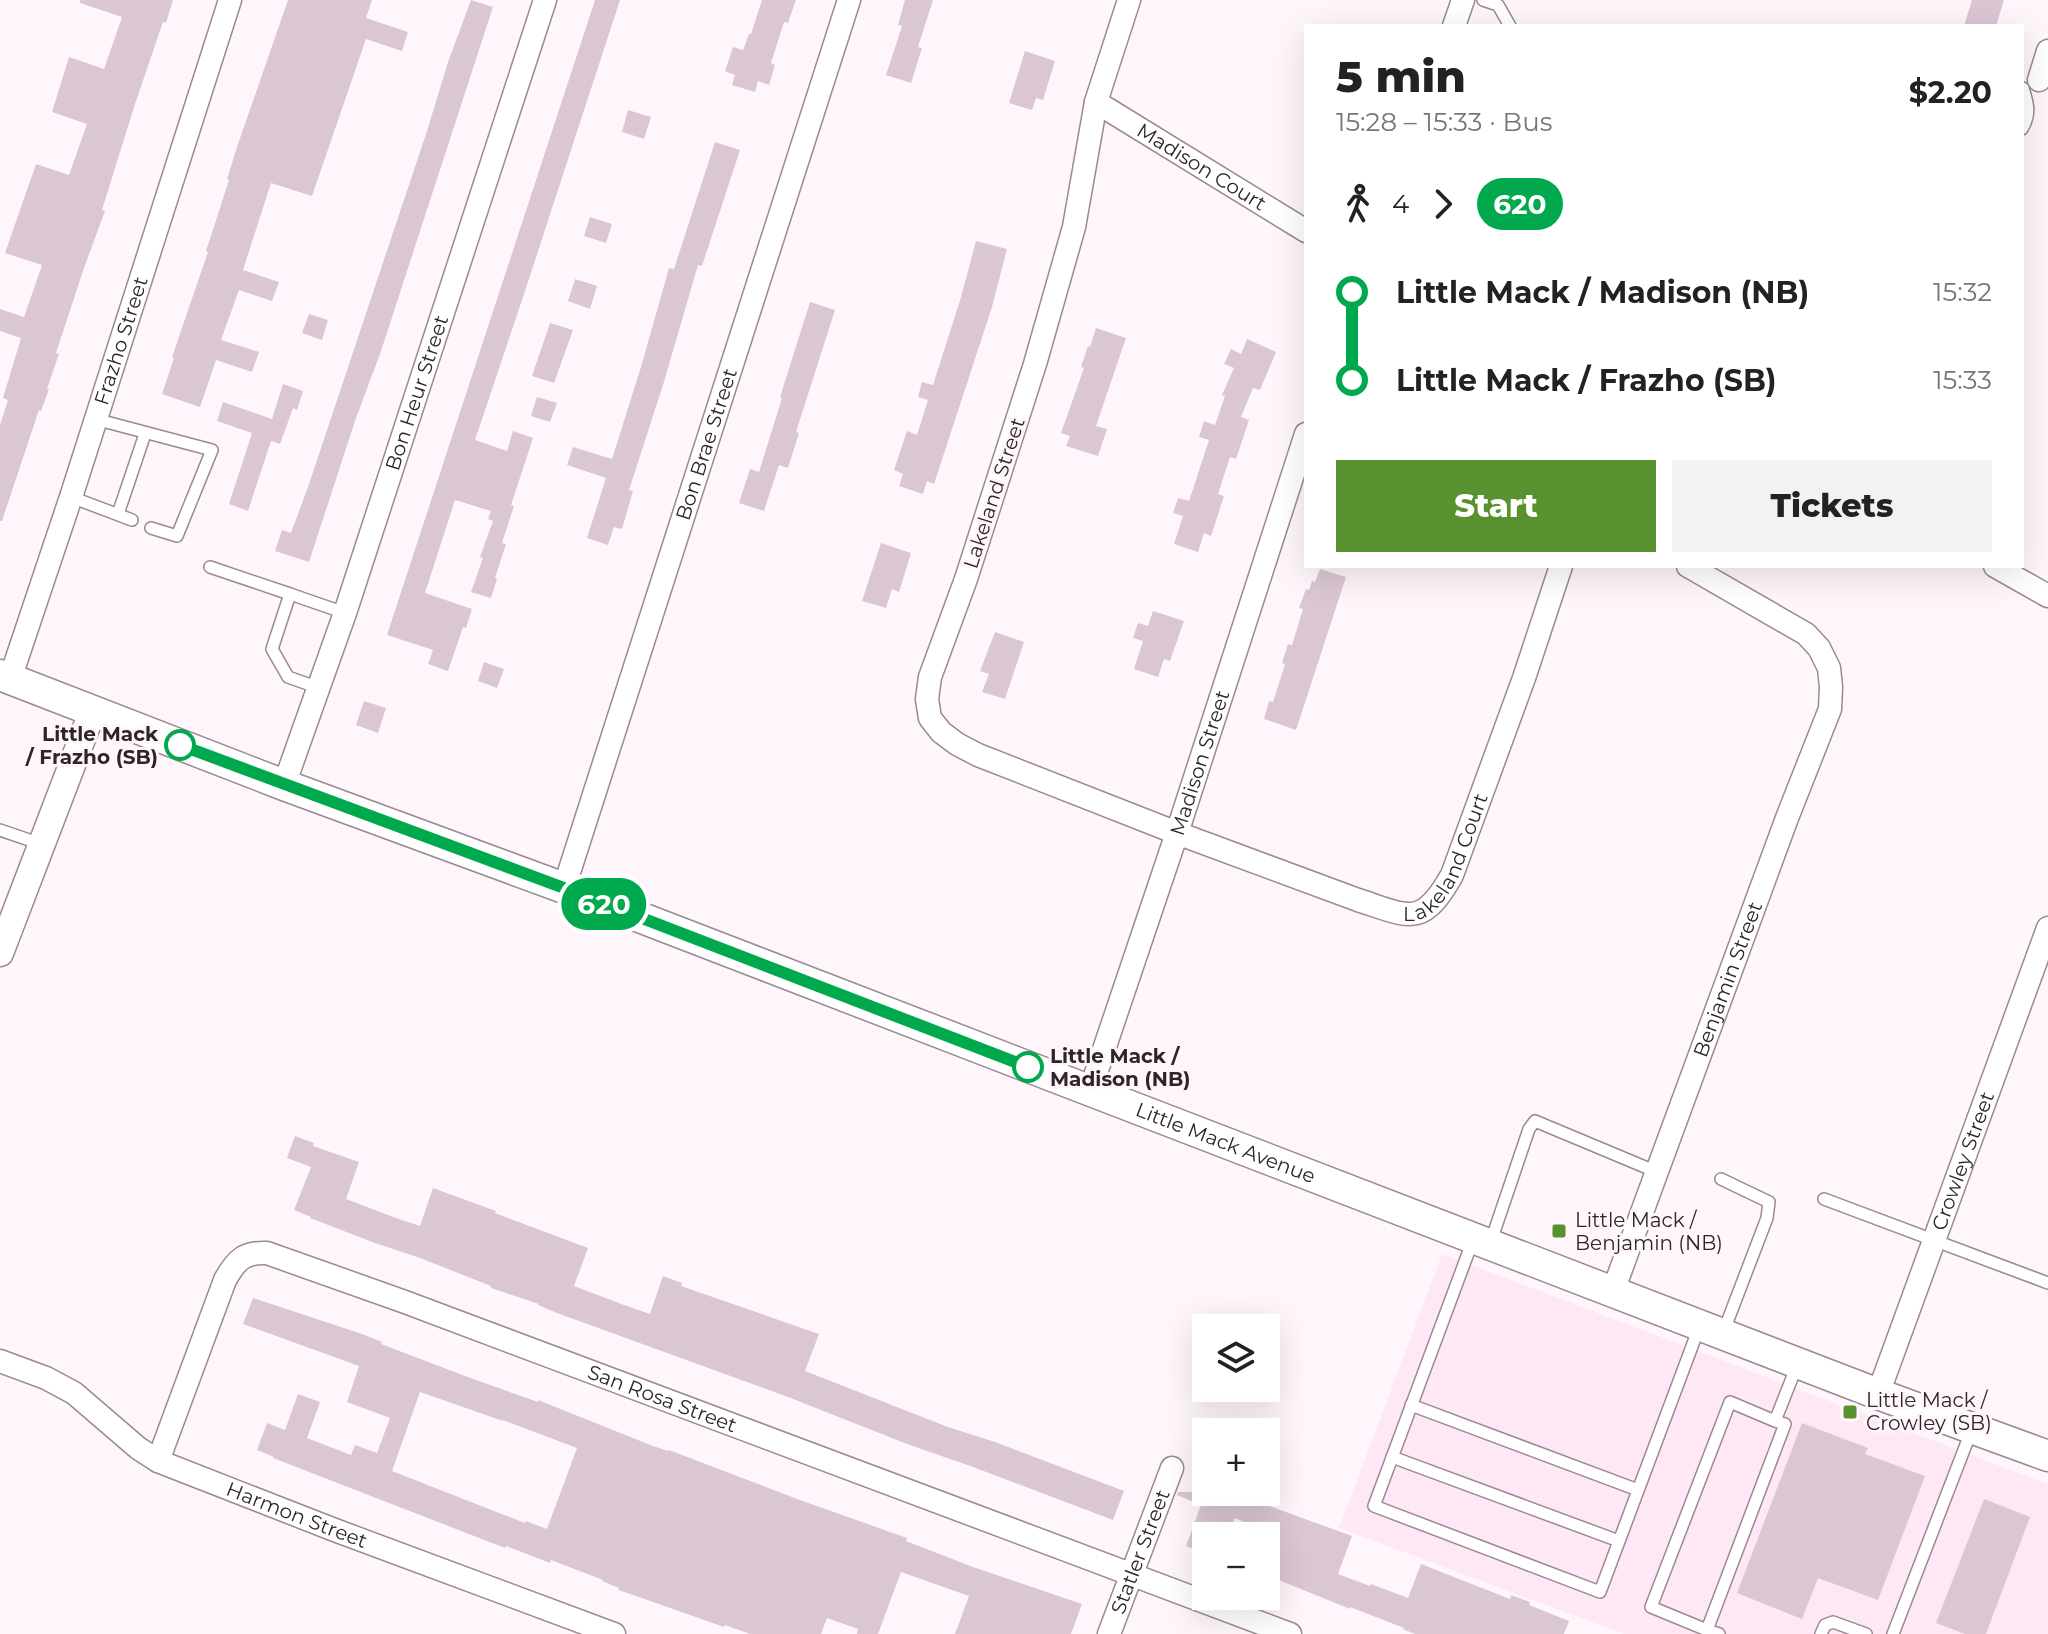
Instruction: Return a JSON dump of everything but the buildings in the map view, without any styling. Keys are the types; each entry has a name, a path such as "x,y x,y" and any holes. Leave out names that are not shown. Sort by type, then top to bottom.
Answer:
{"main road":[{"name":"Little Mack Avenue","path":"5,677 284,785 564,888 1878,1394 2048,1456"}],"street":[{"name":"Frazho Street","path":"5,677 71,497 230,0"},
{"name":"Bon Heur Street","path":"284,785 345,613 545,0"},
{"name":"Bon Brae Street","path":"564,888 849,0"},
{"name":"Lakeland Street","path":"1129,0 1096,102 1074,227 1040,348 966,579 930,677 927,699 930,718 941,732 957,744 1032,777 1177,833"},
{"path":"1455,24 1463,0"},
{"path":"2028,86 2048,51"},
{"name":"Madison Court","path":"1096,102 1304,230"},
{"name":"Madison Street","path":"1090,1091 1304,440"},
{"name":"Lakeland Court","path":"1177,833 1358,900 1401,913 1414,914 1427,910 1440,896 1452,875 1560,568"},
{"name":"Benjamin Street","path":"1613,1291 1830,709 1829,668 1819,648 1806,634 1691,568"},
{"path":"1999,568 2048,596"},
{"path":"0,953 93,710"},
{"name":"Crowley Street","path":"1878,1394 2048,928"},
{"name":"San Rosa Street","path":"158,1461 231,1268 254,1252 267,1253 1290,1634"},
{"name":"Harmon Street","path":"0,1361 46,1378 74,1393 138,1448 158,1461 614,1634"},
{"name":"Statler Street","path":"1109,1634 1172,1468"}],"lane":[{"path":"1483,0 1498,5 1509,24"},
{"path":"2024,126 2029,109 2028,86"},
{"path":"95,419 212,450 177,536 151,528"},
{"path":"118,514 145,434"},
{"path":"71,497 132,520"},
{"path":"210,567 345,613"},
{"path":"290,594 272,649 288,677 319,688"},
{"path":"0,830 41,844"},
{"path":"1657,1172 1535,1121 1411,1405 1374,1506 1600,1592 1638,1490 1767,1218 1769,1202 1721,1179"},
{"path":"1824,1199 2048,1283"},
{"path":"1775,1421 1798,1363"},
{"path":"1730,1402 1775,1421 1785,1424 1713,1632 1651,1607 1730,1402"},
{"path":"1411,1405 1638,1490"},
{"path":"1893,1634 1973,1428"},
{"path":"1392,1457 1619,1541"},
{"path":"1821,1634 1825,1625 1833,1622 1866,1634"}],"shaded area":[{"path":"1442,1254 2048,1484 2048,1634 1624,1634 1339,1528"}],"bus line":[{"name":"620","path":"180,745 564,888 1028,1067"}],"place":[{"name":"Little Mack / Frazho (SB)","path":"180,745"},
{"name":"Little Mack / Madison (NB)","path":"1028,1067"},
{"name":"Little Mack / Benjamin (NB)","path":"1559,1231"},
{"name":"Little Mack / Crowley (SB)","path":"1850,1412"}]}
